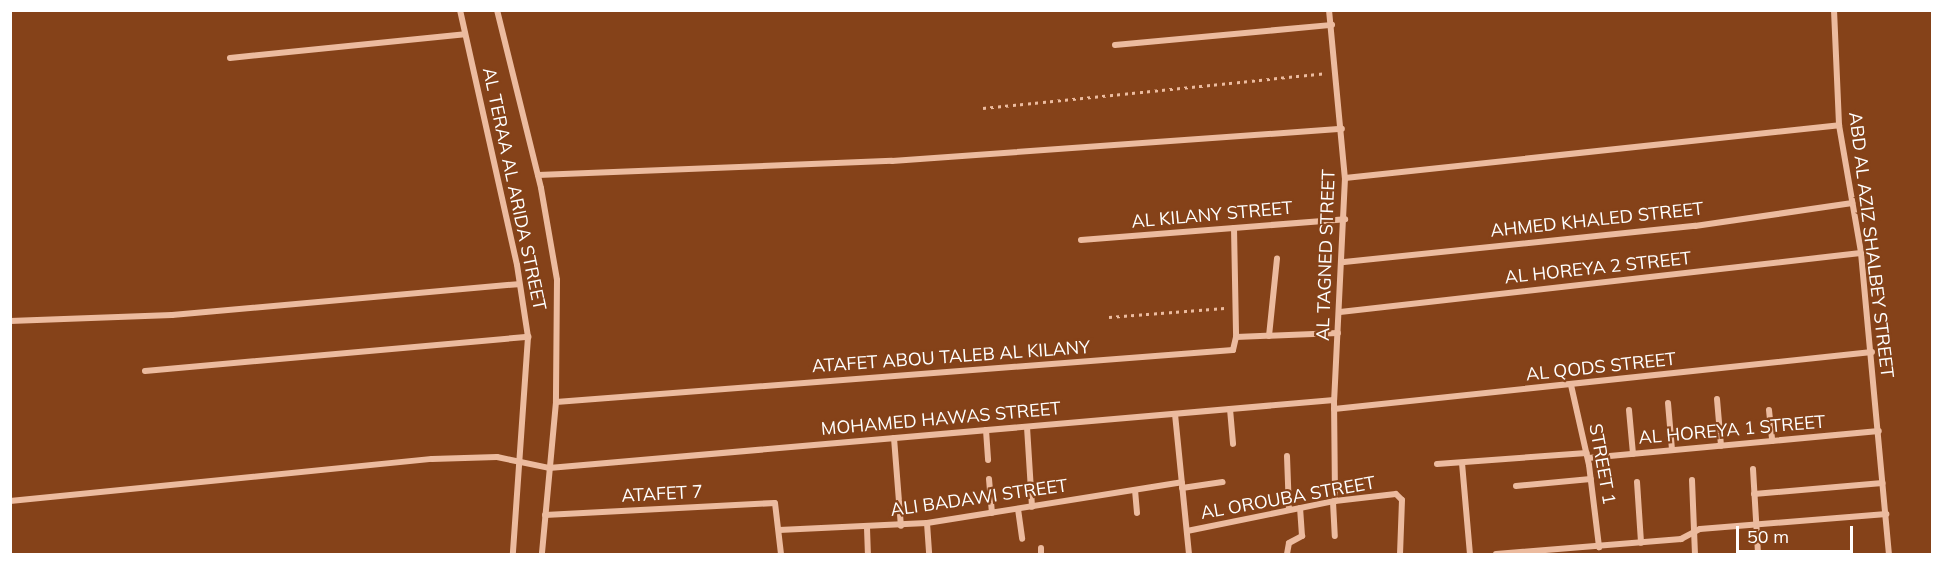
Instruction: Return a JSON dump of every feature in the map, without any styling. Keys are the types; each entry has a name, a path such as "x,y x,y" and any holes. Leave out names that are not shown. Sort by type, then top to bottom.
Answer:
{"street":[{"name":"AL TERAA AL ARIDA STREET","path":"460,10 517,265 518,284 528,337 522,462 513,555"},
{"name":"AL TERAA AL ARIDA STREET","path":"497,10 538,175 557,280 556,402 542,555"},
{"name":"AL TAGNED STREET","path":"1329,10 1338,72 1345,178 1344,262 1334,400 1335,536"},
{"name":"ABD AL AZIZ SHALBEY STREET","path":"1834,10 1839,125 1861,253 1890,555"},
{"path":"1115,45 1332,25"},
{"path":"230,58 465,34"},
{"path":"1345,178 1839,125"},
{"path":"538,175 892,161 1342,129"},
{"name":"AHMED KHALED STREET","path":"1344,262 1695,226 1852,203"},
{"name":"AL KILANY STREET","path":"1081,240 1345,219"},
{"path":"1234,228 1236,337 1338,333"},
{"name":"AL HOREYA 2 STREET","path":"1340,312 1861,253"},
{"path":"1269,336 1277,258"},
{"path":"10,321 172,315 518,284"},
{"path":"145,371 528,337"},
{"name":"ATAFET ABOU TALEB AL KILANY","path":"556,402 1233,350 1236,337"},
{"name":"AL QODS STREET","path":"1334,409 1571,386 1872,352"},
{"name":"STREET 1","path":"1571,386 1587,456 1599,547"},
{"path":"1717,399 1721,446"},
{"name":"MOHAMED HAWAS STREET","path":"10,501 432,459 497,457 549,468 1334,400"},
{"path":"1668,403 1672,450"},
{"path":"1230,409 1233,444"},
{"path":"1629,410 1633,454"},
{"path":"1769,410 1772,441"},
{"path":"1175,414 1189,554"},
{"path":"1027,427 1032,507"},
{"path":"986,430 988,460"},
{"name":"AL HOREYA 1 STREET","path":"1437,464 1633,454 1879,431"},
{"path":"894,438 901,526"},
{"path":"1287,456 1289,510"},
{"path":"1462,463 1470,555"},
{"path":"1753,468 1758,555"},
{"path":"989,479 992,513"},
{"path":"1516,486 1591,479"},
{"path":"1692,480 1695,555"},
{"name":"ALI BADAWI STREET","path":"779,530 901,526 1135,490 1223,482"},
{"path":"1636,482 1641,543"},
{"path":"1755,494 1883,483"},
{"path":"1135,490 1137,513"},
{"name":"AL OROUBA STREET","path":"1187,531 1300,508 1394,494 1402,500 1400,555"},
{"name":"ATAFET 7","path":"545,515 773,503 778,508 779,530"},
{"path":"1287,555 1289,543 1302,536 1300,508"},
{"path":"1018,509 1022,539"},
{"path":"1496,555 1681,539 1694,531 1756,524 1886,514"},
{"path":"927,523 929,555"},
{"path":"867,528 868,555"},
{"path":"779,530 780,555"}],"path":[{"path":"983,108 1338,72"},
{"path":"1109,317 1236,307"}]}
